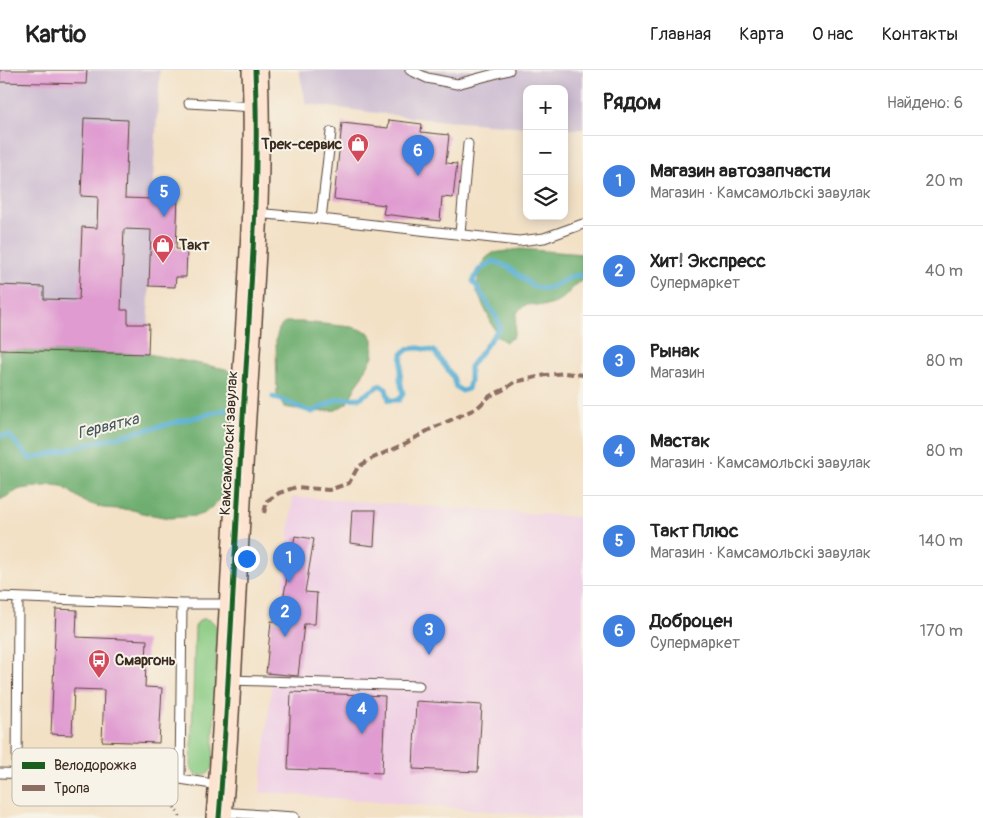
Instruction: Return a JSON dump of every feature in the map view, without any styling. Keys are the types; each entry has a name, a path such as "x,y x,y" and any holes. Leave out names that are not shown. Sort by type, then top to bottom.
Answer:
{"street":[{"name":"Камсамольскі завулак","path":"219,815 229,680 255,213 257,107 255,70"}],"lane":[{"path":"410,70 427,78 457,84 509,70"},
{"path":"188,103 257,107"},
{"path":"321,219 331,132"},
{"path":"460,234 468,144"},
{"path":"255,213 519,241 544,238 583,224"},
{"path":"0,597 182,604 232,604"},
{"path":"17,748 18,598"},
{"path":"182,604 180,779 221,786"},
{"path":"229,680 419,686"},
{"path":"219,815 294,818"}],"path":[{"path":"174,806 181,818"}],"shaded area":[{"path":"0,70 160,70 152,195 178,196 176,249 187,250 186,277 176,277 175,287 149,286 148,354 0,350"},
{"path":"299,70 583,70 583,129 568,129 568,85 523,85 523,127 433,120 306,104"},
{"path":"293,497 583,517 583,818 260,792"}],"green space":[{"path":"520,249 583,254 583,280 574,286 560,301 546,306 523,306 516,316 514,334 506,342 498,337 477,292 479,273 481,265 493,253"},
{"path":"285,322 352,327 368,332 373,339 373,356 347,403 336,410 315,412 284,407 277,397 276,339 279,329"},
{"path":"0,350 148,354 226,369 234,375 234,478 226,494 205,513 196,516 169,518 133,510 103,508 85,502 62,486 53,485 20,489 0,500"},
{"path":"202,619 211,621 217,628 213,768 206,774 198,776 191,769 195,627"}],"building":[{"path":"0,70 87,70 86,84 0,82"},
{"path":"84,118 128,120 125,198 152,199 152,195 178,196 176,249 187,250 186,277 176,277 175,287 149,286 151,230 124,229 121,310 128,310 128,324 149,324 148,354 0,350 0,285 44,287 44,299 79,300 82,227 97,228 98,197 81,196"},
{"path":"389,120 422,124 421,132 449,135 446,163 457,164 453,198 442,197 440,221 383,214 385,205 334,199 342,123 388,128"},
{"path":"352,510 376,510 374,546 350,543"},
{"path":"295,536 314,539 305,592 317,593 315,624 304,624 298,676 266,673 271,621 284,622 284,594"},
{"name":"Смаргонь","path":"56,609 77,610 76,637 147,640 145,687 162,688 159,743 102,741 104,690 74,689 72,735 51,734"},
{"path":"291,692 385,696 382,773 288,769"},
{"path":"416,701 482,705 478,772 413,769"}],"waterway":[{"name":"Гервятка","path":"273,397 312,412 338,399 360,398 380,385 386,389 389,400 399,400 403,394 400,379 402,354 408,349 419,348 434,351 453,377 456,387 462,391 468,389 470,367 500,327 496,316 473,281 479,270 494,261 508,267 534,287 547,289 575,275 583,276"},
{"name":"Гервятка","path":"0,436 9,435 30,459 232,408"}],"marked path":[{"path":"264,513 267,501 279,493 296,487 329,490 349,483 358,467 371,459 477,408 490,396 515,382 565,373 583,375"}],"cycle path":[{"path":"219,818 253,252 256,161 255,70"}],"place":[{"name":"Трек-сервис","path":"358,163"},
{"name":"Доброцен","path":"418,176"},
{"name":"Такт Плюс","path":"164,217"},
{"name":"Такт","path":"163,264"},
{"name":"Магазин автозапчасти","path":"289,583"},
{"name":"Хит! Экспресс","path":"285,637"},
{"name":"Рынак","path":"429,655"},
{"name":"Смаргонь","path":"99,679"},
{"name":"Мастак","path":"362,734"}]}
